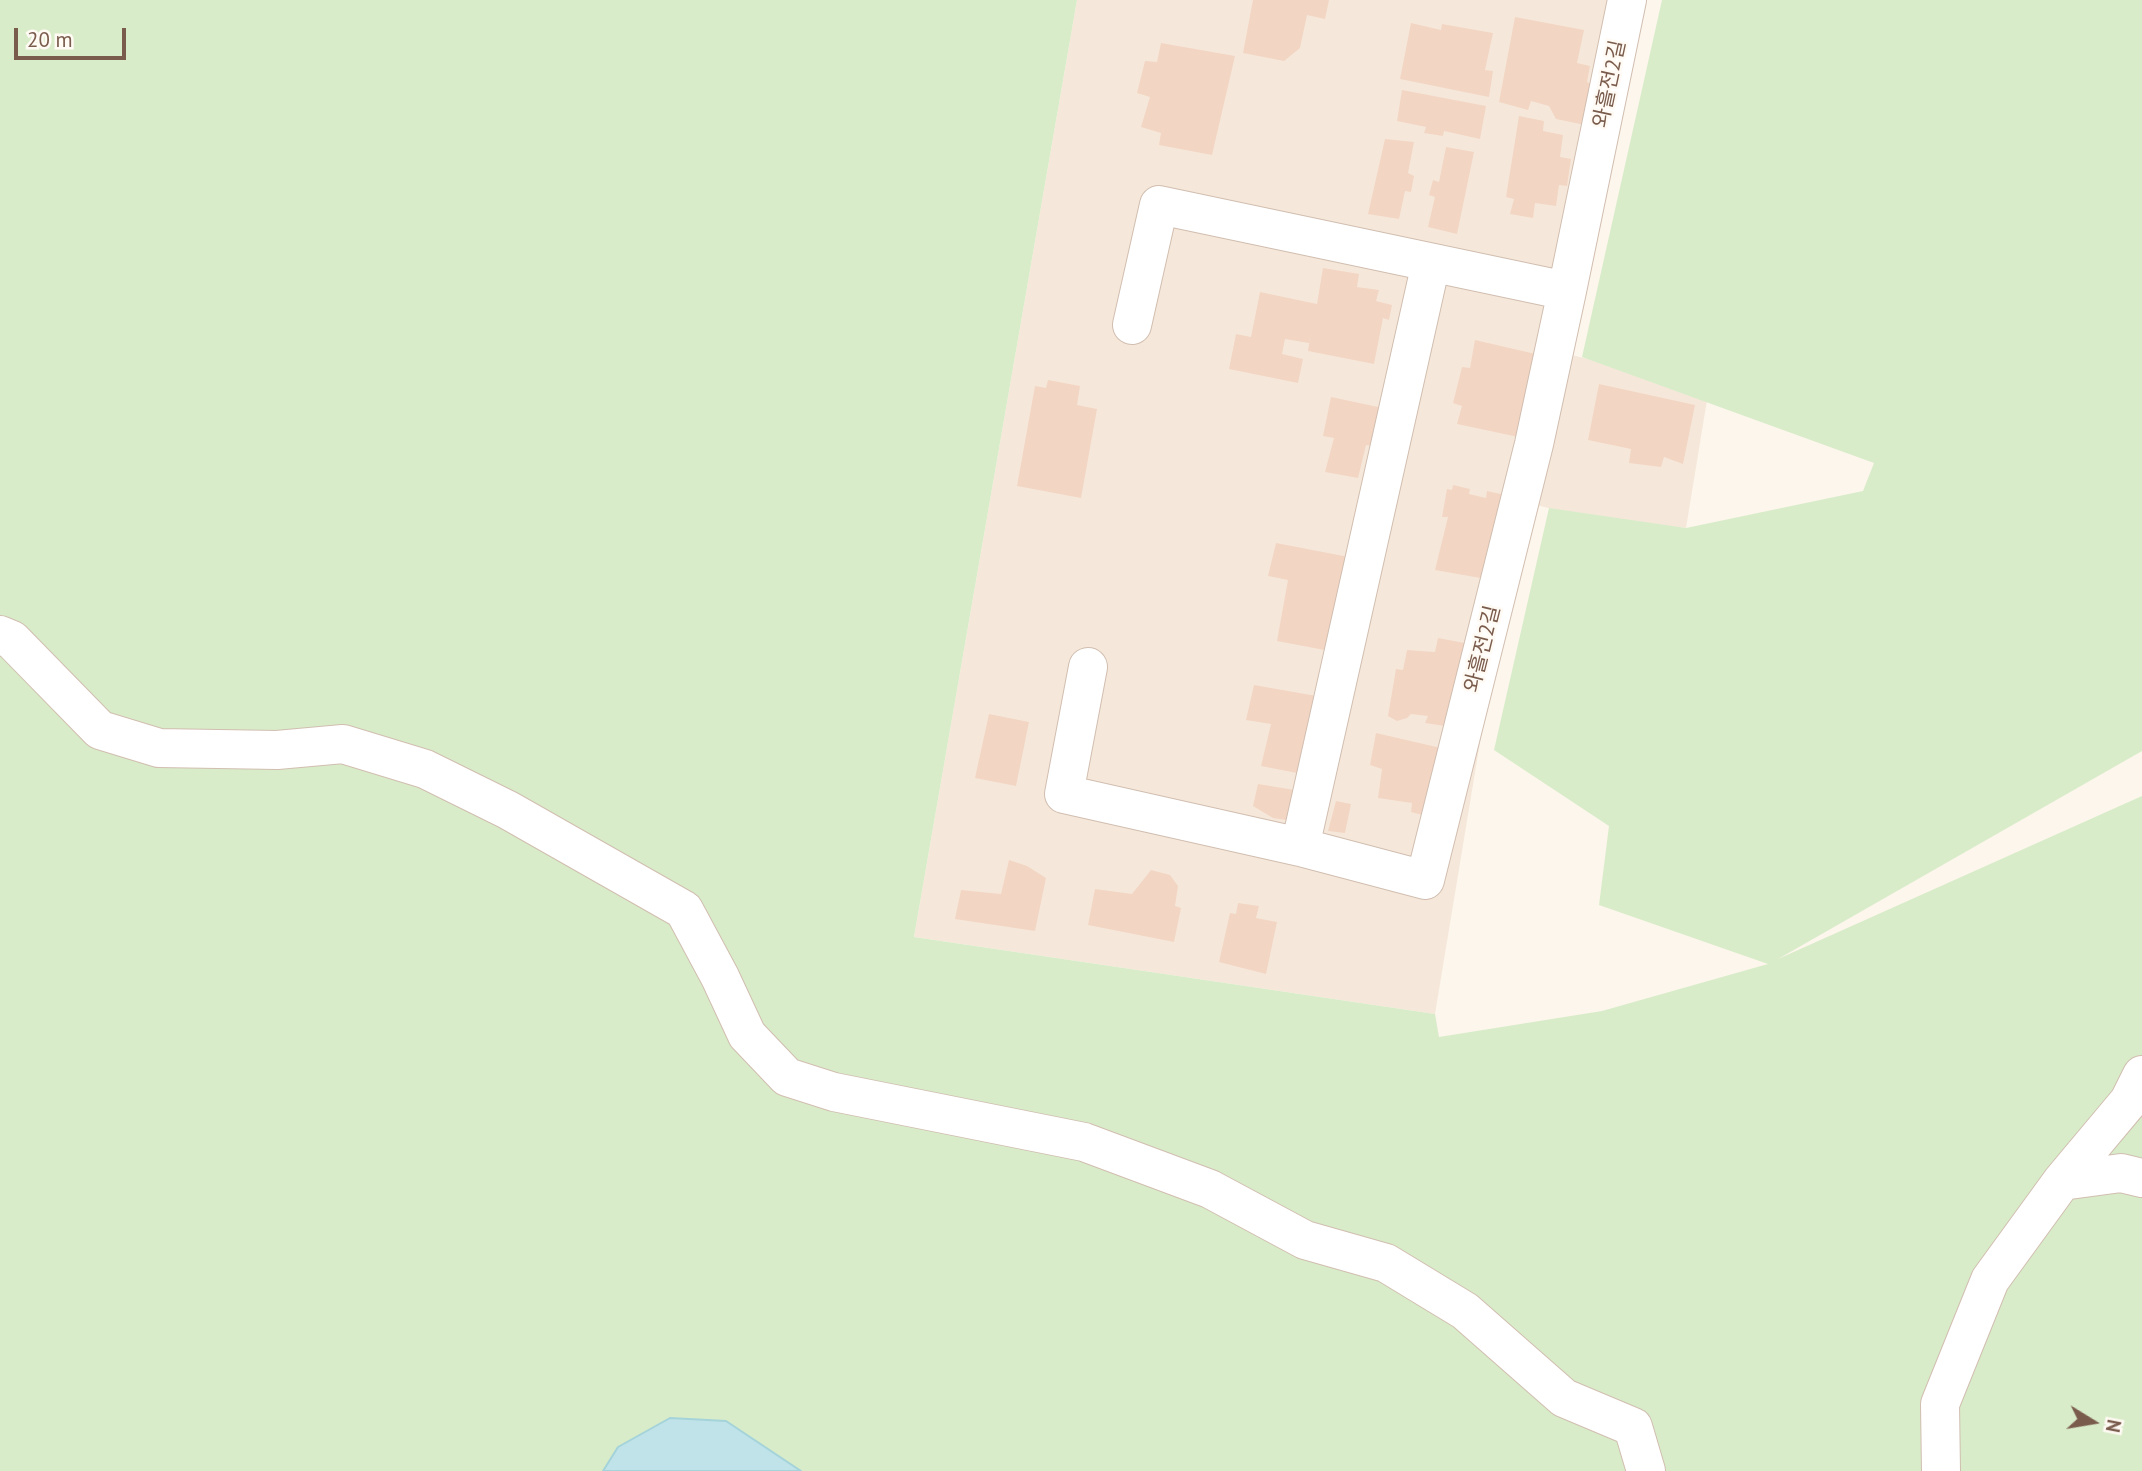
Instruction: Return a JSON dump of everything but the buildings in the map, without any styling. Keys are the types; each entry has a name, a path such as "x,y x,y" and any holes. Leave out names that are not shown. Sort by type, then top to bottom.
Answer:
{"street":[{"name":"와흘전2길","path":"1088,667 1064,794 1300,847 1425,880 1534,444 1627,0"},
{"path":"1132,325 1158,205 1567,291"},
{"path":"1300,847 1431,263"},
{"path":"0,635 12,640 100,730 159,748 277,750 343,744 425,769 508,810 684,910 747,1035 787,1077 834,1092 1084,1142 1210,1189 1305,1240 1386,1264 1465,1311 1564,1398 1633,1427 1646,1471"},
{"path":"1941,1471 1940,1404 1990,1280 2062,1181 2129,1101 2142,1075"},
{"path":"2062,1181 2121,1173 2142,1178"}],"shaded area":[{"path":"1077,0 1628,0 1555,351 1709,388 1686,528 1585,517 1520,501 1435,1014 914,937"}],"green space":[{"path":"0,0 1077,0 914,937 1435,1014 1439,1037 1602,1011 1768,964 1599,905 1609,826 1494,750 1549,508 1686,528 1863,491 1874,463 1582,357 1662,0 2142,0 2142,751 1778,959 2142,796 2142,1471 0,1471"}],"water":[{"path":"670,1418 726,1421 801,1471 603,1471 618,1447"}]}
